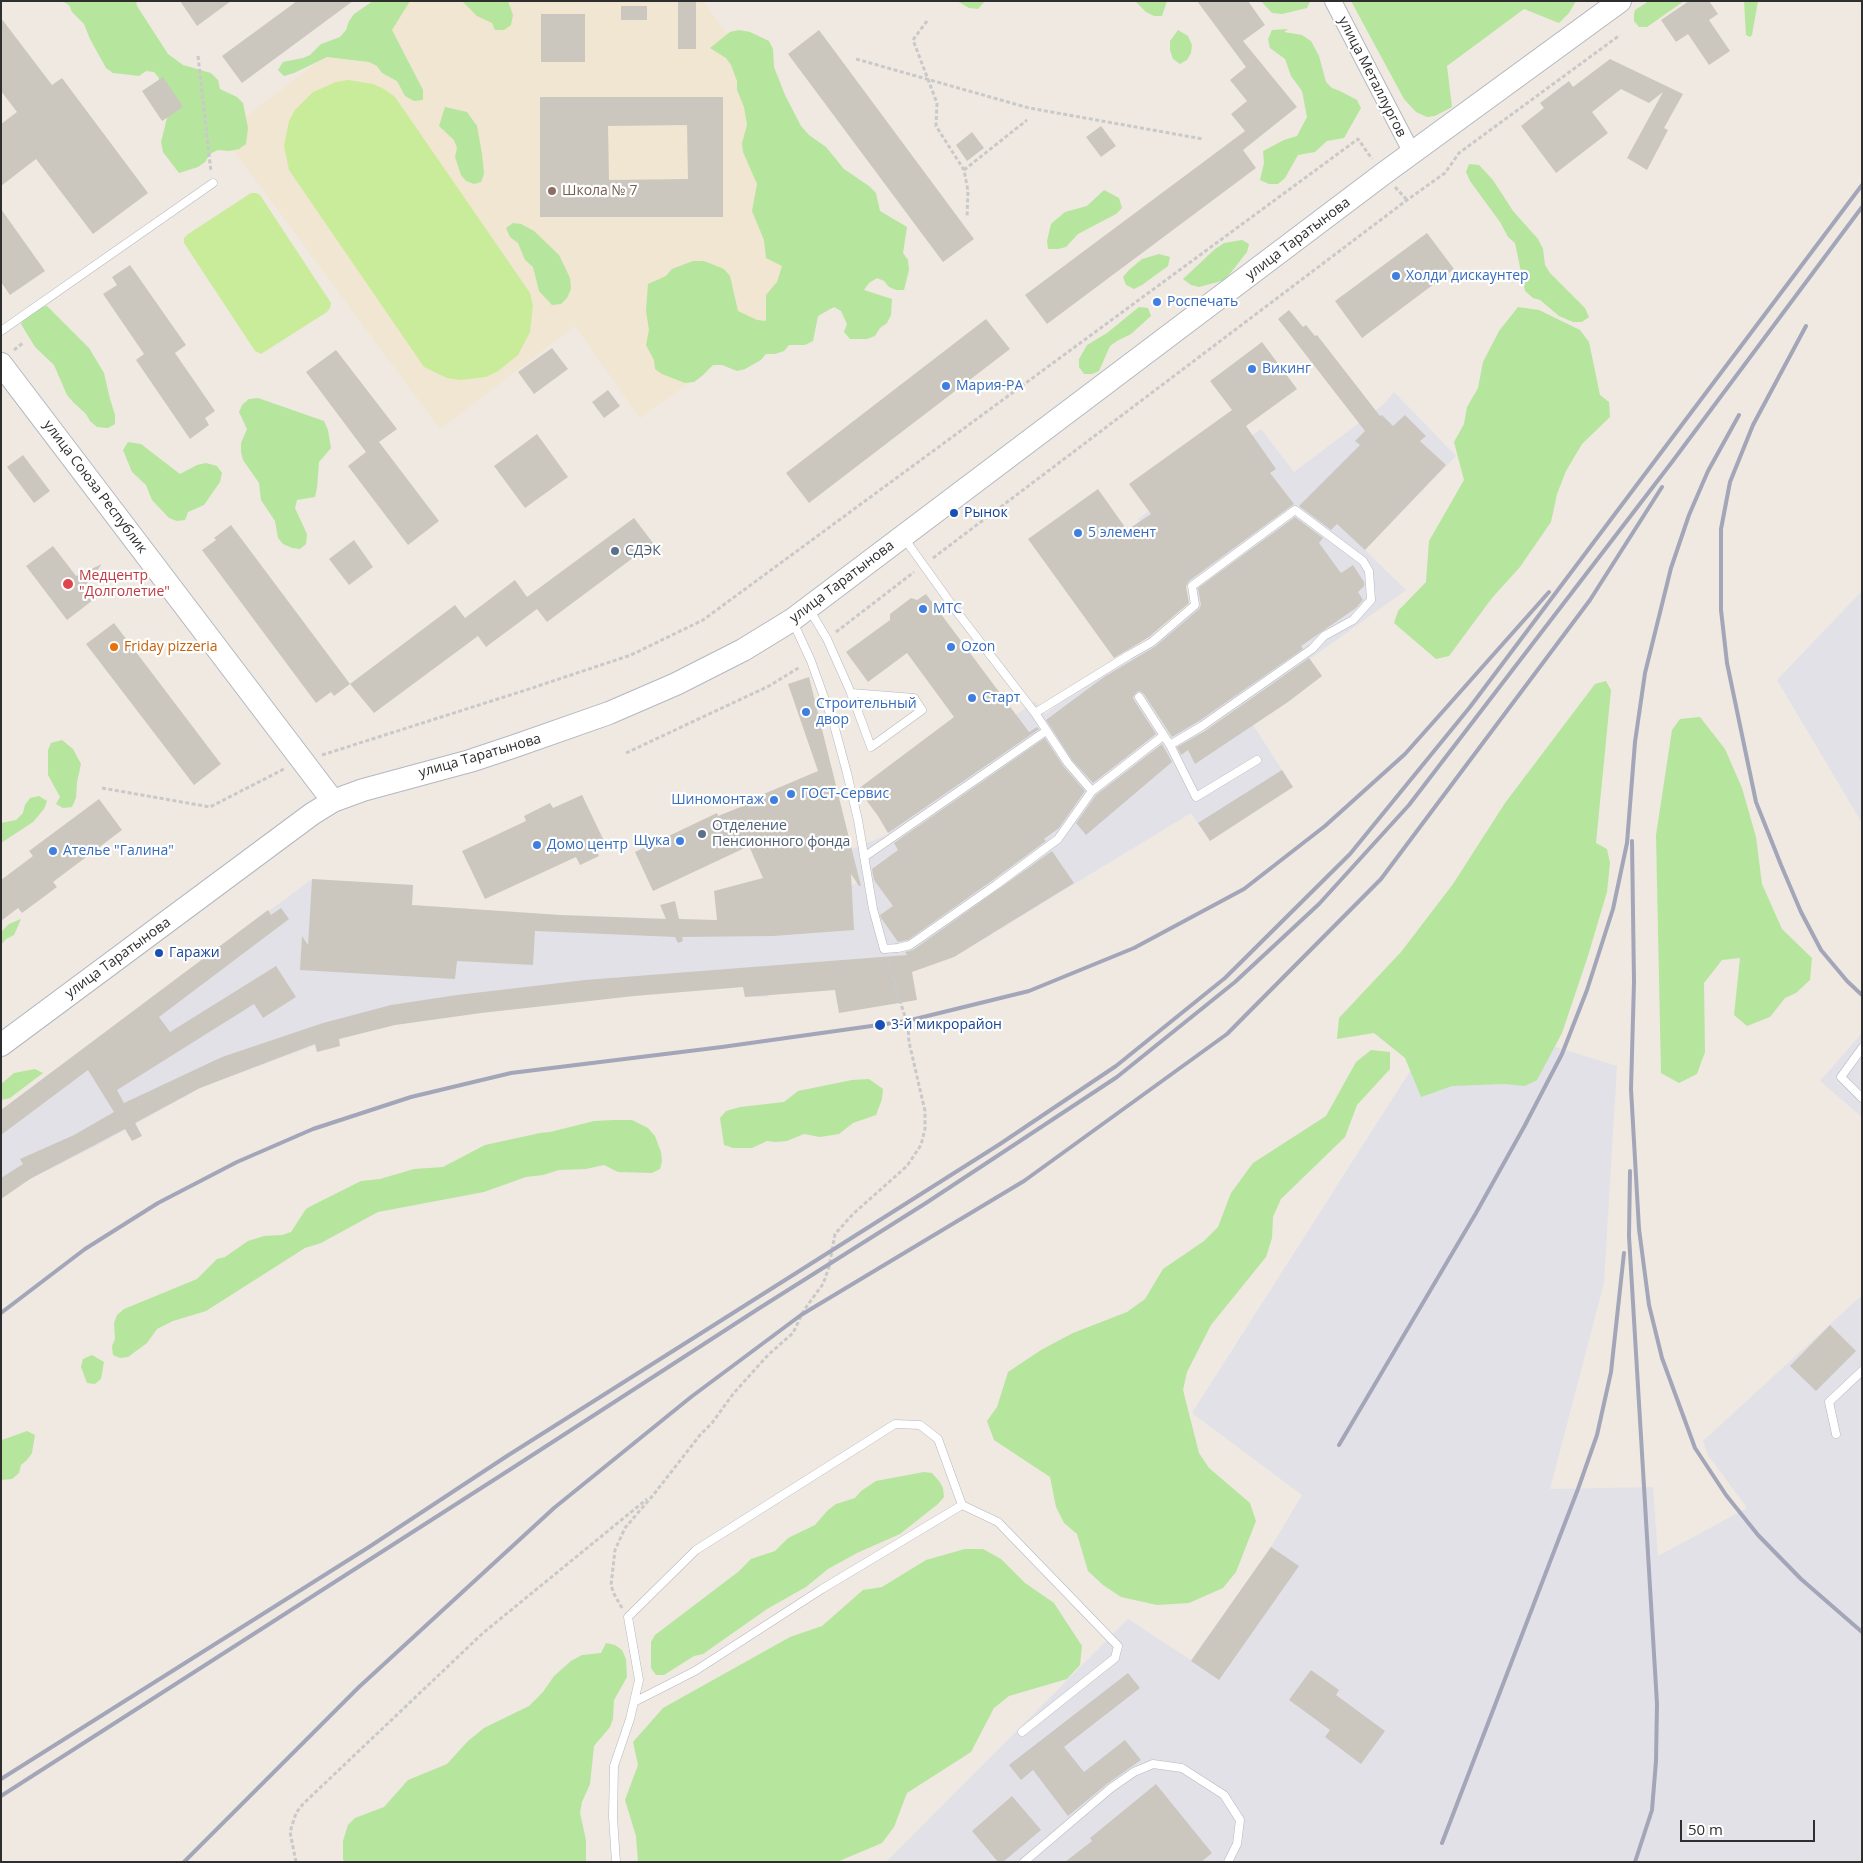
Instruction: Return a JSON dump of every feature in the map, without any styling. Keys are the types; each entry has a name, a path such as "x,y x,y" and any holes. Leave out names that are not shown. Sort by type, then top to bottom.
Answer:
{"street":[{"name":"улица Металлургов","path":"1333,1 1412,153"},
{"name":"улица Таратынова","path":"1,1045 312,814 333,801 363,790 470,761 608,713 676,684 743,650 800,614 1412,153 1620,1"},
{"name":"улица Союза Республик","path":"1,364 333,801"}],"lane":[{"path":"1,331 212,183"},
{"path":"1035,713 1152,642 1195,605 1192,586 1295,510 1363,561 1370,571 1370,600 1354,620 1324,636 1304,655 1202,726 1170,745"},
{"path":"903,536 1035,713 1068,763 1092,791"},
{"path":"800,614 827,639 851,693 871,747 922,710 914,698 851,693"},
{"path":"800,614 811,661 834,725 847,773 876,924 884,949 910,945 1058,839 1092,791 1163,736"},
{"path":"1139,697 1170,745 1196,797 1256,760"},
{"path":"864,857 1046,732"},
{"path":"1862,1048 1841,1077 1862,1098"},
{"path":"1836,1434 1829,1402 1862,1371"},
{"path":"616,1862 613,1817 614,1766 630,1720 639,1680 628,1617 696,1550 896,1424 920,1425 938,1439 962,1505 998,1522 1118,1646 1115,1658 1022,1732"},
{"path":"634,1702 695,1671 822,1589 962,1505"},
{"path":"1024,1862 1111,1788 1134,1772 1153,1764 1182,1768 1224,1795 1240,1820 1237,1844 1228,1862"}],"path":[{"path":"927,20 913,40 937,103 936,126 964,170 968,191 967,217"},
{"path":"827,639 1445,173 1459,153 1620,35"},
{"path":"198,56 212,183"},
{"path":"856,59 1029,108 1203,139"},
{"path":"964,170 1027,120"},
{"path":"102,788 210,807 275,772 339,748 631,655 703,620 1358,139 1384,174 1407,200"},
{"path":"626,753 769,686 811,661"},
{"path":"628,1617 614,1594 611,1585 615,1550 624,1528 712,1423 733,1394 768,1355 793,1333 804,1310 823,1284 829,1267 836,1234 853,1214 906,1166 921,1145 925,1128 925,1111 909,1042 908,1026 884,949"},
{"path":"296,1862 290,1832 292,1822 303,1804 483,1633 654,1494"}],"shaded area":[{"name":"Школа № 7","path":"397,1 703,1 881,246 640,418 575,326 440,429 222,135"},
{"path":"1394,392 1456,456 1365,550 1406,590 1310,659 1322,676 1288,702 1253,725 1293,787 1210,841 1191,813 954,957 821,984 822,991 787,994 786,986 767,988 768,997 745,997 743,987 634,996 481,1013 395,1025 339,1039 340,1046 317,1052 315,1045 200,1088 96,1146 30,1179 1,1199 1,1110 312,879 413,885 412,905 560,915 702,920 717,920 860,882 852,849 889,834 878,816 1035,701 1045,714 1199,601 1138,519 1261,429 1294,472 1384,404"},
{"path":"1862,591 1862,823 1777,680"},
{"path":"1447,1013 1617,1066 1604,1283 1550,1489 1653,1487 1658,1556 1747,1508 1708,1455 1703,1441 1862,1295 1862,1862 886,1862 1128,1619 1191,1660 1271,1547 1302,1495 1192,1413"},
{"path":"1862,1033 1862,1117 1820,1081"}],"green space":[{"path":"62,1 136,1 137,6 168,54 183,65 211,73 218,80 220,89 237,97 243,103 248,128 246,144 239,149 229,151 218,150 210,154 205,162 198,167 179,173 163,152 161,142 168,114 157,88 159,78 154,72 146,71 139,76 113,73 106,68 84,24 72,12 69,5"},
{"path":"373,1 410,1 392,30 423,90 423,100 414,101 405,96 397,81 382,73 377,66 369,62 327,57 284,76 278,70 283,62 310,55 321,44 340,37 354,14"},
{"path":"462,1 508,1 513,15 511,25 504,30 495,30 492,23 477,16"},
{"path":"957,1 985,1 978,9 969,8"},
{"path":"1135,1 1167,1 1162,16 1154,16 1146,12"},
{"path":"1261,1 1310,1 1307,8 1282,14 1272,13"},
{"path":"1351,1 1576,1 1569,13 1559,23 1524,9 1447,66 1452,107 1435,116 1427,117 1416,112 1404,99"},
{"path":"1649,1 1684,1 1647,27 1639,27 1634,21 1635,10"},
{"path":"1744,1 1758,1 1752,35 1750,37 1746,35"},
{"path":"1288,29 1284,32 1302,35 1311,41 1319,56 1326,82 1332,88 1357,100 1361,108 1344,138 1327,141 1315,152 1298,155 1285,178 1278,184 1269,184 1260,180 1264,163 1263,151 1284,140 1297,136 1307,117 1302,91 1291,76 1285,59 1270,48 1268,39 1272,30"},
{"path":"739,30 750,32 769,41 773,49 774,67 785,95 801,126 809,135 826,147 844,169 876,193 880,211 907,227 903,253 908,260 909,270 904,290 896,290 889,287 884,281 877,278 869,283 864,290 892,299 891,315 887,323 880,328 875,336 867,339 850,339 844,332 847,324 841,311 834,307 818,316 813,341 805,345 789,345 784,351 766,354 761,360 745,369 737,371 722,365 713,365 694,382 685,383 662,374 655,369 654,360 646,345 649,330 646,311 648,284 666,276 672,269 693,261 704,261 724,269 730,276 738,311 757,320 766,321 766,295 777,282 782,266 766,258 764,240 752,211 757,184 743,152 742,143 747,125 744,107 737,90 737,81 726,58 710,48 730,32"},
{"path":"1178,30 1188,36 1192,45 1191,53 1187,60 1180,64 1173,59 1170,50 1170,41"},
{"path":"348,80 373,84 395,97 530,293 533,306 530,332 518,355 498,371 486,377 460,380 447,378 424,367 289,170 284,146 289,121 295,110 313,92 336,82"},
{"path":"445,107 467,112 477,126 484,174 481,182 474,184 466,181 461,175 455,157 457,148 454,140 439,126"},
{"path":"1469,164 1479,165 1493,180 1513,211 1538,239 1543,249 1545,265 1550,273 1585,308 1589,317 1582,322 1573,322 1559,316 1540,300 1533,298 1525,291 1515,243 1508,237 1500,222 1470,181 1466,172"},
{"path":"1104,190 1119,198 1122,208 1116,214 1078,234 1066,247 1048,249 1047,241 1051,224 1065,212 1087,206"},
{"path":"251,193 260,195 331,303 327,312 261,354 255,351 184,243 184,238 188,234"},
{"path":"513,223 521,224 534,231 559,255 570,278 571,289 567,298 561,304 552,305 539,291 533,267 525,260 518,243 510,237 506,228"},
{"path":"1242,240 1249,244 1247,252 1225,280 1199,287 1191,285 1183,279 1224,243"},
{"path":"1159,254 1170,257 1168,266 1134,289 1126,285 1123,277 1129,270 1142,259"},
{"path":"47,306 89,348 104,373 115,415 115,424 108,428 97,427 67,395 54,365 35,347 21,324 31,309"},
{"path":"1139,307 1148,308 1151,316 1131,334 1110,346 1099,371 1092,374 1084,374 1079,367 1079,359 1087,345 1107,333"},
{"path":"1518,307 1539,310 1580,330 1589,342 1600,395 1609,402 1610,417 1582,444 1566,471 1557,494 1551,522 1520,567 1492,598 1449,656 1436,659 1394,623 1398,611 1426,582 1429,541 1464,480 1454,442 1464,424 1467,407 1478,388 1483,362 1499,331"},
{"path":"258,398 324,421 328,430 331,448 319,462 315,497 297,500 295,508 307,534 306,544 300,549 283,544 278,538 275,521 261,500 259,483 243,460 241,443 247,429 239,412 242,405 249,399"},
{"path":"128,442 141,444 180,474 197,465 206,463 217,466 222,473 220,482 204,505 188,512 185,520 177,521 169,518 152,500 146,485 132,472 123,450"},
{"path":"1606,681 1611,690 1596,843 1607,849 1610,863 1607,892 1562,1033 1537,1080 1525,1086 1504,1084 1452,1086 1421,1097 1405,1058 1374,1033 1337,1039 1339,1018 1401,952 1453,884 1505,803 1595,684"},
{"path":"1700,717 1725,749 1742,788 1756,837 1762,884 1782,929 1812,958 1810,980 1796,993 1785,998 1770,1017 1747,1026 1734,1015 1740,958 1722,960 1704,983 1705,1052 1697,1074 1679,1083 1661,1073 1656,835 1672,730 1680,719"},
{"path":"62,740 73,749 81,764 76,798 72,807 63,808 56,804 60,797 48,775 48,750 51,743"},
{"path":"39,796 47,801 44,809 33,822 1,843 1,823 16,820 23,813 25,805 30,798"},
{"path":"21,919 14,935 6,939 1,945 1,932 9,924"},
{"path":"1371,1050 1390,1052 1390,1069 1357,1105 1345,1137 1281,1199 1273,1217 1272,1238 1266,1257 1211,1325 1187,1372 1183,1390 1199,1453 1209,1468 1250,1503 1256,1521 1236,1572 1223,1588 1189,1603 1157,1605 1121,1597 1103,1585 1088,1571 1077,1534 1064,1523 1056,1507 1050,1477 994,1440 987,1421 997,1407 1008,1372 1041,1350 1073,1333 1127,1312 1145,1299 1163,1269 1204,1241 1218,1227 1231,1193 1253,1163 1326,1116 1356,1062"},
{"path":"35,1069 43,1073 10,1098 1,1100 1,1084 14,1073"},
{"path":"869,1079 883,1089 882,1099 876,1115 853,1123 839,1134 820,1137 804,1134 787,1141 767,1141 752,1148 733,1148 724,1145 720,1118 726,1111 740,1107 784,1102 798,1091 852,1080"},
{"path":"632,1120 648,1128 655,1136 661,1152 662,1161 660,1169 652,1173 618,1172 604,1165 586,1169 559,1170 543,1175 526,1177 484,1192 378,1212 321,1243 305,1248 206,1311 173,1321 157,1329 147,1343 128,1357 120,1358 113,1355 114,1323 117,1315 124,1309 197,1279 217,1259 225,1257 248,1241 264,1236 282,1235 291,1232 306,1209 361,1181 380,1179 414,1169 443,1167 485,1145 594,1121"},
{"path":"92,1355 104,1362 101,1379 95,1384 87,1383 81,1367 83,1359"},
{"path":"27,1431 35,1435 32,1453 21,1465 19,1473 12,1479 1,1480 2,1440"},
{"path":"924,1472 932,1473 939,1481 943,1488 944,1497 900,1534 857,1553 828,1569 806,1587 767,1609 703,1654 694,1656 664,1675 656,1675 651,1668 651,1642 655,1635 738,1572 751,1559 775,1551 788,1538 815,1525 836,1504 855,1498 861,1491 876,1481"},
{"path":"965,1549 983,1549 1001,1559 1025,1583 1054,1603 1082,1646 1080,1665 1067,1679 1009,1696 994,1708 971,1752 907,1793 894,1827 882,1843 837,1862 638,1862 636,1836 625,1800 638,1765 633,1742 663,1708 790,1637 822,1626 863,1590 882,1587 926,1560"},
{"path":"606,1643 615,1645 622,1650 626,1659 627,1677 614,1700 613,1719 610,1727 594,1746 590,1784 582,1802 580,1813 586,1840 586,1862 346,1862 343,1860 343,1841 348,1825 355,1818 384,1807 408,1780 447,1764 468,1741 484,1728 529,1706 543,1692 554,1676 571,1661 582,1655 601,1653"}],"building":[{"path":"180,1 231,1 197,26"},
{"path":"297,1 353,1 242,83 222,56"},
{"path":"678,1 696,1 696,49 678,49"},
{"path":"1197,1 1248,1 1265,25 1243,41 1297,107 1243,150 1256,168 1047,324 1025,295 1245,131 1231,114 1247,101 1230,80 1246,67"},
{"path":"1689,1 1709,1 1718,14 1709,20 1730,51 1709,65 1688,34 1676,42 1661,20"},
{"path":"621,6 647,6 647,20 621,20"},
{"path":"541,14 585,14 585,62 541,62"},
{"path":"1,18 52,85 62,78 148,193 93,234 36,159 1,186 1,124 17,112 1,91"},
{"path":"819,30 974,239 943,262 788,54"},
{"path":"1610,59 1683,94 1664,128 1668,130 1647,170 1627,158 1663,92 1649,103 1621,89 1592,112 1608,133 1556,173 1521,126 1544,108 1540,103 1569,81 1573,87"},
{"path":"163,77 183,107 162,121 142,91"},
{"path":"540,97 723,97 723,217 540,217","holes":["687,125 688,179 609,180 608,126"]},
{"path":"1101,126 1116,146 1101,157 1086,137"},
{"path":"972,132 984,148 967,161 956,145"},
{"path":"1,209 45,271 10,295 1,282"},
{"path":"1427,233 1454,269 1362,338 1335,301"},
{"path":"130,265 186,345 175,353 215,411 205,418 209,425 190,439 136,360 144,354 103,294 117,285 112,277"},
{"path":"1289,310 1303,327 1306,325 1315,336 1317,335 1380,416 1382,415 1393,426 1405,415 1426,436 1420,441 1446,465 1365,550 1337,524 1331,530 1299,506 1360,445 1355,441 1365,431 1278,319"},
{"path":"986,319 1010,349 809,503 786,473"},
{"path":"1262,342 1297,389 1246,426 1276,469 1270,473 1294,504 1189,581 1186,586 1189,603 1149,637 1114,658 1028,539 1098,489 1127,530 1151,514 1129,484 1232,410 1210,381"},
{"path":"552,348 568,369 534,394 518,372"},
{"path":"336,350 397,429 379,442 439,521 408,545 348,466 366,452 306,372"},
{"path":"608,390 620,406 604,418 592,402"},
{"path":"537,434 568,477 525,508 494,466"},
{"path":"23,455 50,491 34,503 7,467"},
{"path":"1295,517 1323,538 1319,543 1341,573 1353,565 1364,582 1364,586 1358,592 1363,600 1356,608 1301,646 1303,649 1199,721 1172,737 1144,694 1139,691 1136,693 1133,697 1134,700 1156,734 1093,783 1072,760 1046,720 1104,677 1156,646 1199,609 1201,605 1198,588"},
{"path":"634,518 653,543 547,622 537,609 486,647 478,636 374,713 350,684 455,605 465,618 515,580 527,597"},
{"path":"231,525 350,684 334,696 331,692 316,703 202,550 216,540 214,538"},
{"path":"354,540 373,567 349,585 329,559"},
{"path":"53,546 76,576 102,564 84,587 93,600 67,620 26,566"},
{"name":"Старт","path":"926,594 1029,732 1037,727 1039,729 888,833 858,789 954,717 907,653 868,682 846,652 890,620 890,614 911,598 917,600"},
{"path":"114,623 221,764 194,785 86,644"},
{"path":"1309,658 1322,676 1288,702 1195,764 1188,750 1181,755 1177,747 1205,731"},
{"path":"809,677 861,886 859,886 851,874 854,930 773,936 682,937 683,941 678,943 675,937 535,931 533,965 457,961 455,979 300,970 302,936 308,945 312,879 413,885 412,905 560,915 666,919 660,905 675,901 679,919 717,920 714,891 763,878 749,846 653,891 635,852 717,813 718,816 748,804 747,801 818,771 788,684"},
{"path":"1045,738 1064,767 1085,791 1059,828 1044,839 1046,841 993,880 908,940 898,942 881,918 880,915 893,906 874,880 872,869 898,850 894,843"},
{"path":"1162,744 1172,762 1086,835 1076,823 1096,795"},
{"path":"1282,770 1293,787 1210,841 1198,823"},
{"name":"Домо центр","path":"582,795 605,843 595,848 599,856 580,865 576,857 485,899 462,851 526,821 524,816 550,803 553,808"},
{"path":"99,799 122,830 53,882 57,887 22,913 18,908 1,921 1,880 33,856 29,851"},
{"path":"1052,851 1074,883 954,957 912,972 917,1000 839,1013 835,990 745,997 743,987 634,996 481,1013 395,1025 339,1039 340,1046 317,1052 315,1044 200,1088 135,1123 142,1136 132,1141 125,1129 30,1179 1,1199 1,1178 23,1164 20,1159 74,1135 114,1112 88,1070 1,1135 1,1110 268,910 271,915 281,908 289,919 159,1017 170,1032 276,966 296,997 263,1018 254,1004 117,1090 124,1103 222,1057 323,1023 391,1005 585,980 907,955 905,952 913,950"},
{"path":"1830,1325 1856,1351 1816,1391 1790,1366"},
{"path":"1271,1547 1299,1566 1219,1680 1191,1661"},
{"path":"1311,1670 1339,1690 1336,1695 1385,1731 1361,1764 1325,1737 1330,1730 1289,1700"},
{"path":"1128,1673 1140,1688 1064,1747 1084,1772 1125,1740 1141,1760 1107,1784 1068,1816 1033,1770 1021,1780 1009,1765"},
{"path":"1156,1784 1212,1853 1201,1862 1065,1862 1092,1841 1090,1838"},
{"path":"1012,1796 1041,1830 1003,1862 998,1862 972,1831"}],"railway":[{"path":"1,1779 369,1547 507,1456 1000,1144 1116,1066 1225,978 1350,854 1470,707 1862,185"},
{"path":"1,1796 926,1203 1117,1077 1235,982 1319,904 1409,805 1672,462 1862,207"},
{"path":"1806,326 1753,425 1730,482 1721,529 1721,610 1727,663 1756,802 1801,912 1821,950 1847,981 1862,995"},
{"path":"1339,1445 1476,1213 1524,1127 1562,1054 1587,990 1613,909 1627,843 1635,742 1645,673 1671,568 1689,515 1708,471 1739,415"},
{"path":"184,1862 359,1687 554,1508 691,1397 801,1315 1024,1181 1227,1034 1381,879 1590,600 1662,487"},
{"path":"1,1313 85,1249 158,1203 237,1162 313,1129 411,1097 511,1073 722,1047 907,1021 1029,991 1134,948 1244,889 1325,826 1405,754 1549,592"},
{"path":"1632,841 1634,982 1631,1089 1639,1229 1649,1305 1662,1358 1695,1448 1726,1495 1758,1535 1801,1579 1862,1632"},
{"path":"1630,1171 1629,1236 1657,1704 1656,1761 1652,1810 1635,1862"},
{"path":"1442,1843 1597,1435 1611,1372 1624,1253"}],"place":[{"name":"Школа № 7","path":"552,191"},
{"name":"Холди дискаунтер","path":"1396,276"},
{"name":"Роспечать","path":"1157,302"},
{"name":"Викинг","path":"1252,369"},
{"name":"Мария-РА","path":"946,386"},
{"name":"Рынок","path":"954,513"},
{"name":"5 элемент","path":"1078,533"},
{"name":"СДЭК","path":"615,551"},
{"name":"Медцентр \"Долголетие\"","path":"68,584"},
{"name":"МТС","path":"923,609"},
{"name":"Friday pizzeria","path":"114,647"},
{"name":"Ozon","path":"951,647"},
{"name":"Старт","path":"972,698"},
{"name":"Строительный двор","path":"806,712"},
{"name":"ГОСТ-Сервис","path":"791,794"},
{"name":"Шиномонтаж","path":"774,800"},
{"name":"Отделение Пенсионного фонда","path":"702,834"},
{"name":"Щука","path":"680,841"},
{"name":"Домо центр","path":"537,845"},
{"name":"Ателье \"Галина\"","path":"53,851"},
{"name":"Гаражи","path":"159,953"},
{"name":"3-й микрорайон","path":"880,1025"}]}
